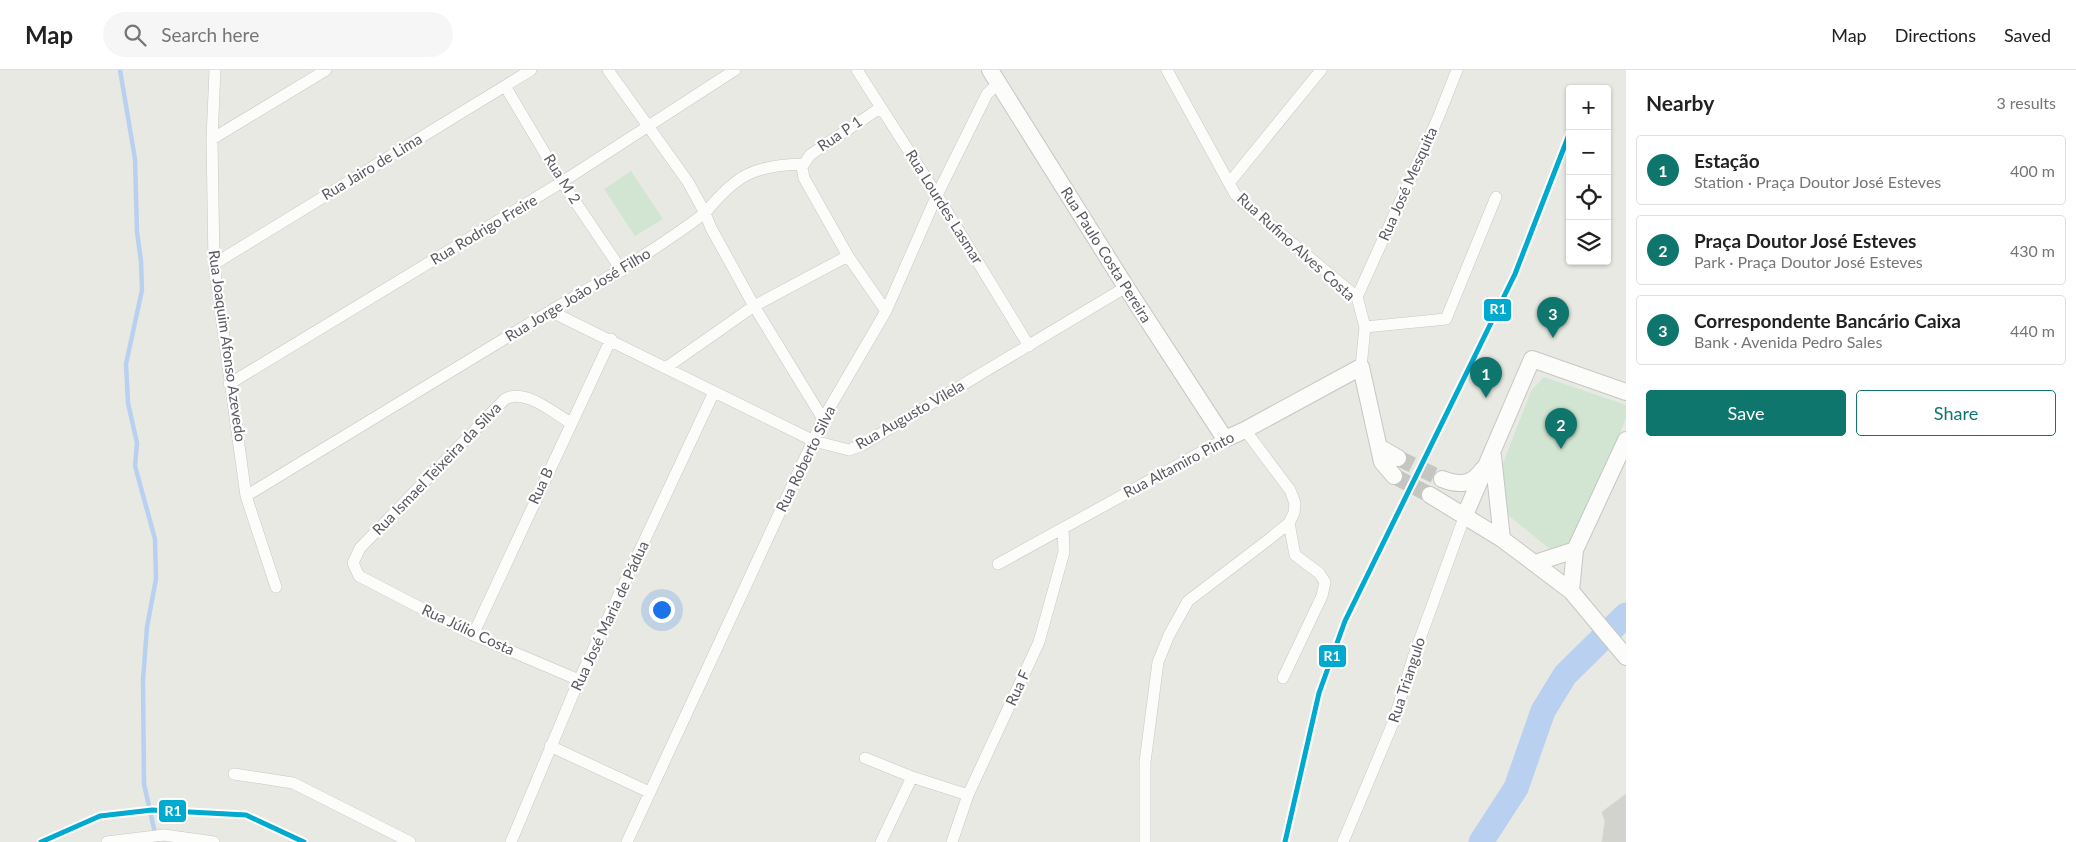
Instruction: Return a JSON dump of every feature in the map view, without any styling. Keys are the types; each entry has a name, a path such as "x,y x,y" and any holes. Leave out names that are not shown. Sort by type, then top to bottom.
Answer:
{"street":[{"name":"Rua Joaquim Afonso Azevedo","path":"215,70 212,139 214,264 229,384 240,443 246,496 276,587"},
{"path":"212,139 326,70"},
{"name":"Rua Jairo de Lima","path":"214,264 531,70"},
{"path":"608,70 688,182 705,213 710,228 754,306 823,419"},
{"name":"Rua Rodrigo Freire","path":"229,384 562,182 735,70"},
{"name":"Rua Lourdes Lasmar","path":"857,70 937,195 1029,346"},
{"name":"Rua Rufino Alves Costa","path":"1168,70 1229,183 1245,204 1357,297 1364,326 1361,367 1382,462 1394,476"},
{"path":"1229,183 1321,70"},
{"name":"Rua José Mesquita","path":"1357,297 1438,118 1456,70"},
{"name":"Rua Roberto Silva","path":"627,842 814,442 823,419 886,311 937,195 994,76"},
{"name":"Rua Paulo Costa Pereira","path":"994,76 1126,287 1225,438"},
{"name":"Rua M 2","path":"505,86 562,182 622,271"},
{"name":"Rua P 1","path":"803,164 813,152 880,108"},
{"path":"803,164 804,178 848,256 886,311"},
{"name":"Rua Jorge João José Filho","path":"246,496 550,311 622,271 705,213 721,193 754,170 770,165 803,164"},
{"path":"1364,326 1446,320 1496,197"},
{"path":"667,367 754,306 848,256"},
{"name":"Rua Augusto Vilela","path":"550,311 611,339 814,442 849,450 862,445 1126,287"},
{"name":"Rua B","path":"473,634 570,423 611,339"},
{"path":"1465,515 1532,360 1626,392"},
{"name":"Rua Altamiro Pinto","path":"998,564 1225,438 1245,430 1361,367"},
{"name":"Rua José Maria de Pádua","path":"511,842 579,680 714,392"},
{"name":"Rua Ismael Teixeira da Silva","path":"359,576 353,563 360,548 504,399 512,395 523,396 570,423"},
{"path":"1144,842 1145,762 1158,662 1169,635 1188,601 1289,523 1294,513 1294,497 1245,430"},
{"path":"1571,591 1575,550 1626,440"},
{"path":"1379,447 1398,458"},
{"path":"1442,479 1453,483 1472,481 1477,477 1492,454"},
{"path":"1492,454 1502,539"},
{"path":"1430,495 1502,539 1571,591 1622,652"},
{"name":"Rua Triangulo","path":"1343,842 1393,723 1413,658 1465,515"},
{"path":"1283,678 1322,596 1325,582 1319,573 1294,555 1289,523"},
{"name":"Rua F","path":"952,842 968,796 1040,642 1064,552 1063,528"},
{"path":"1535,563 1575,550"},
{"name":"Rua Júlio Costa","path":"359,576 473,634 579,680"},
{"path":"550,746 649,792"},
{"path":"865,758 912,777 968,796"},
{"path":"234,774 293,783 410,842"},
{"path":"881,842 912,777"},
{"path":"107,842 164,835 214,842"}],"green space":[{"path":"631,171 663,219 635,236 604,189"},
{"path":"1544,377 1626,405 1626,418 1576,540 1551,550 1503,511 1497,479 1531,391"}],"building":[{"path":"1626,794 1626,842 1602,842 1605,821 1602,812"}],"waterway":[{"path":"120,70 135,159 137,232 142,290 126,364 128,403 137,443 135,466 155,539 156,579 147,627 143,680 144,784 157,842"},
{"path":"1481,842 1516,788 1543,711 1565,675 1626,615"}],"tunnel":[{"path":"1398,458 1442,479"},
{"path":"1394,476 1430,495"}],"transit line":[{"name":"R1","path":"1285,842 1319,693 1345,621 1515,274 1566,142"},
{"name":"R1","path":"41,842 100,816 152,810 246,815 304,842"}],"place":[{"name":"Correspondente Bancário Caixa","path":"1553,338"},
{"name":"Estação","path":"1486,398"},
{"name":"Praça Doutor José Esteves","path":"1561,449"}]}
